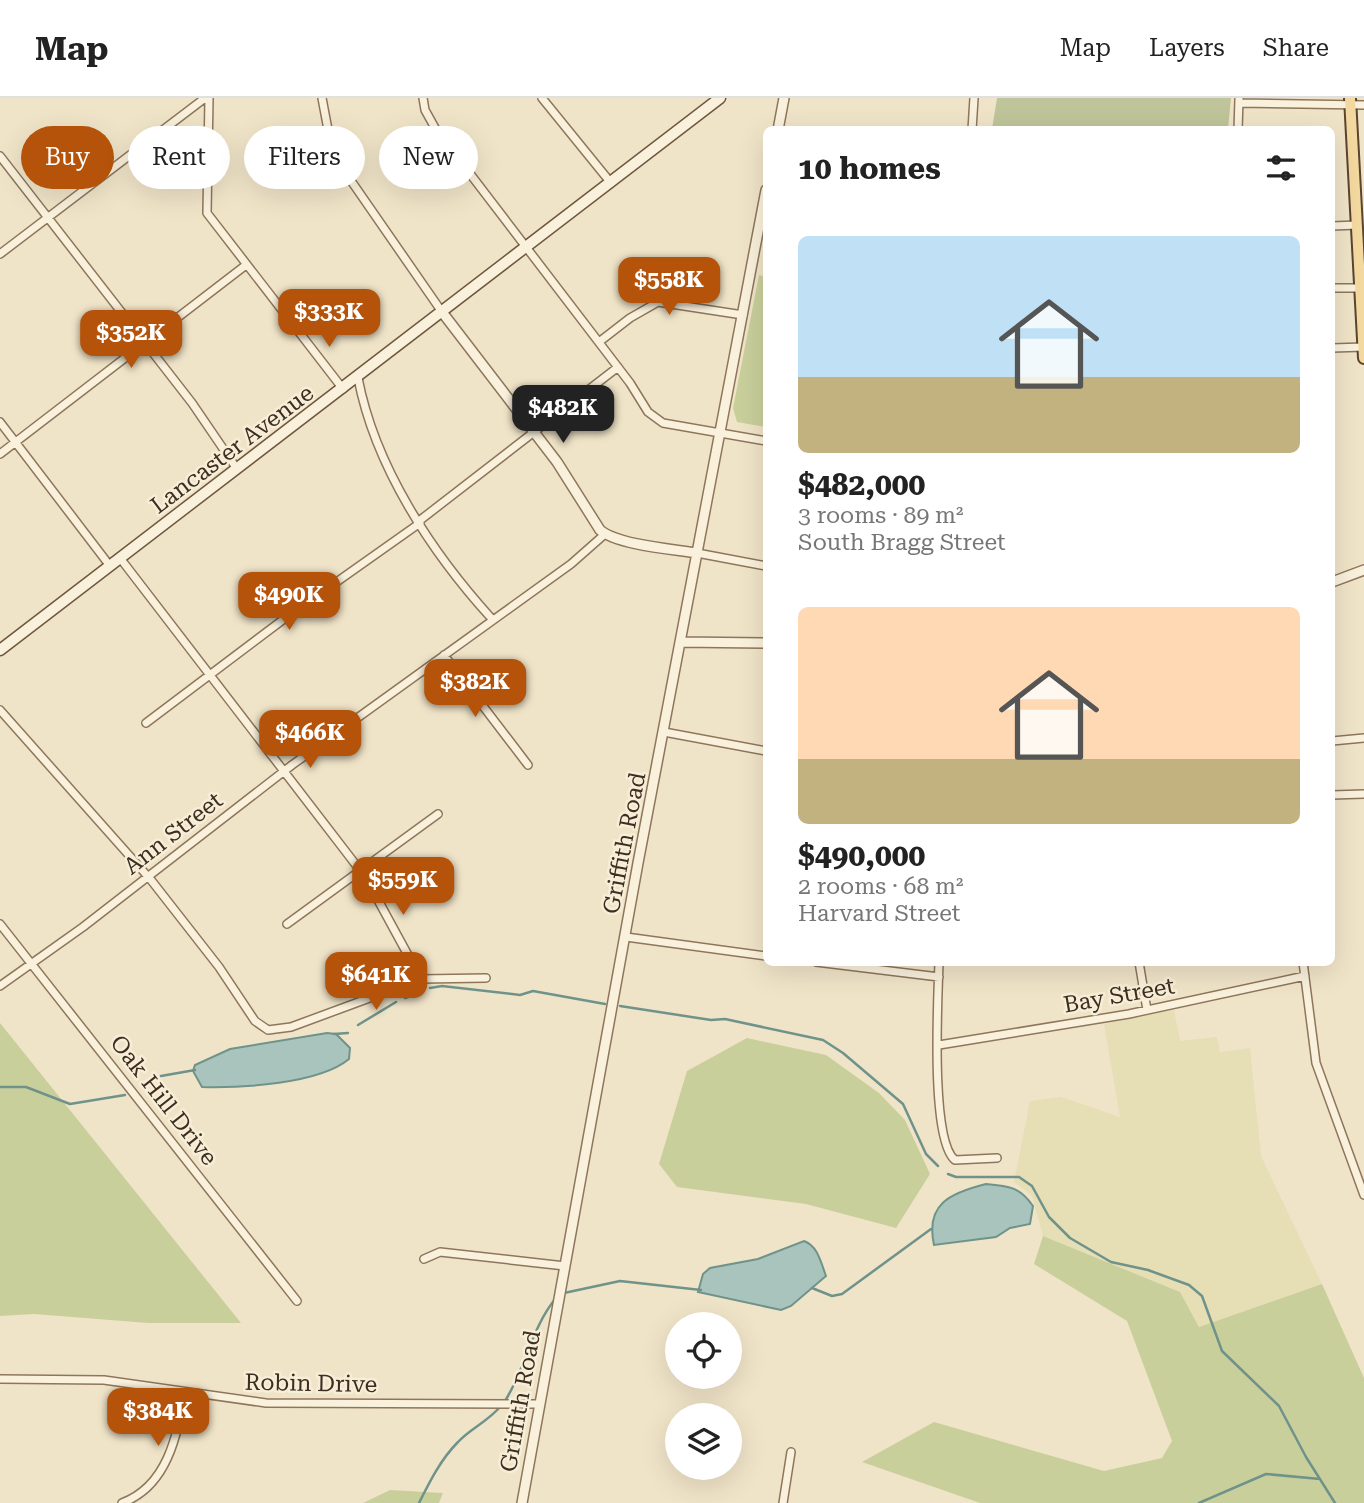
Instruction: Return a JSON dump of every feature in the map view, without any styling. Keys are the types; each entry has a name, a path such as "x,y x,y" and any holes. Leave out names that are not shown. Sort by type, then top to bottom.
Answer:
{"main road":[{"name":"Lancaster Avenue","path":"0,650 720,98"},
{"path":"1350,102 1364,351"}],"street":[{"path":"0,254 207,98"},
{"path":"207,98 207,213 343,389"},
{"path":"322,98 329,135 345,172 442,312 535,433 605,534 763,565"},
{"path":"423,98 425,110 435,128 655,418 663,423 763,440"},
{"path":"542,98 611,183"},
{"path":"779,126 784,98"},
{"path":"972,126 974,98"},
{"path":"1238,126 1239,100 1350,102 1364,105"},
{"path":"0,156 192,403 237,469"},
{"name":"Griffith Road","path":"522,1503 763,206"},
{"path":"1335,226 1357,225"},
{"path":"0,454 246,265"},
{"path":"1335,288 1360,288"},
{"path":"599,342 630,318 658,302 743,315"},
{"path":"1335,348 1364,351"},
{"path":"146,723 419,522 618,367"},
{"path":"358,378 373,438 419,522 492,620"},
{"path":"0,422 110,566"},
{"name":"Ann Street","path":"0,986 149,877 286,771 571,564 605,534"},
{"path":"120,558 361,871 421,979"},
{"path":"1335,581 1364,570"},
{"path":"680,642 763,643"},
{"path":"444,655 528,765"},
{"path":"0,710 149,877 219,967 255,1021 268,1030 284,1029 335,1013 421,979 486,978"},
{"path":"664,732 763,750"},
{"path":"1335,741 1364,738"},
{"path":"1335,794 1364,794"},
{"path":"287,925 438,814"},
{"name":"Oak Hill Drive","path":"0,924 297,1301"},
{"path":"626,937 763,956"},
{"path":"850,966 939,977"},
{"path":"939,966 939,1110 942,1134 951,1157 966,1162 997,1158"},
{"path":"1140,966 1147,1010"},
{"path":"1304,966 1316,1063 1364,1195"},
{"name":"Bay Street","path":"939,1045 1147,1010 1305,976"},
{"path":"424,1259 440,1252 565,1266"},
{"name":"Robin Drive","path":"0,1379 104,1380 267,1403 539,1404"},
{"path":"122,1503 148,1486 165,1465 177,1439 185,1392"},
{"path":"783,1503 791,1452"}],"shaded area":[{"path":"1174,1010 1180,1041 1217,1037 1220,1052 1250,1048 1261,1156 1322,1284 1199,1327 1180,1292 1043,1236 1032,1196 1014,1182 1030,1101 1061,1097 1120,1117 1104,1024"}],"green space":[{"path":"997,98 1231,98 1228,126 992,126"},
{"path":"759,275 763,276 763,426 737,422 733,408"},
{"path":"0,1023 241,1323 148,1323 34,1314 0,1316"},
{"path":"747,1038 826,1055 879,1093 905,1120 930,1174 896,1228 806,1204 677,1187 659,1164 687,1071"},
{"path":"1043,1236 1180,1292 1199,1327 1322,1284 1364,1378 1364,1503 980,1503 862,1462 934,1422 1104,1471 1162,1458 1172,1441 1127,1321 1034,1264"},
{"path":"390,1490 443,1493 439,1503 363,1503"}],"water":[{"path":"327,1033 336,1034 350,1048 349,1059 319,1074 279,1083 202,1087 193,1071 195,1065 230,1049"},
{"path":"986,1184 1008,1187 1023,1195 1033,1206 1030,1224 1010,1228 996,1237 934,1245 933,1219 943,1202 951,1196"},
{"path":"804,1241 816,1251 826,1276 791,1306 781,1310 698,1292 703,1274 710,1268 758,1259"}],"waterway":[{"path":"430,988 442,986 520,995 533,991 605,1004"},
{"path":"405,998 422,992"},
{"path":"358,1025 396,1002"},
{"path":"620,1006 711,1020 725,1019 823,1040 843,1053 903,1104 926,1154 938,1166"},
{"path":"334,1034 348,1033"},
{"path":"161,1076 195,1070"},
{"path":"0,1087 26,1087 70,1104 125,1095"},
{"path":"948,1174 956,1177 1019,1177 1032,1186 1049,1217 1070,1238 1111,1262 1148,1270 1189,1285 1202,1296 1222,1351 1279,1406 1306,1457 1335,1503"},
{"path":"812,1288 832,1296 842,1294 931,1229"},
{"path":"564,1293 620,1281 701,1290"},
{"path":"505,1401 540,1322 556,1298"},
{"path":"419,1503 436,1471 452,1449 501,1406"},
{"path":"1199,1503 1266,1474 1320,1479"}]}
